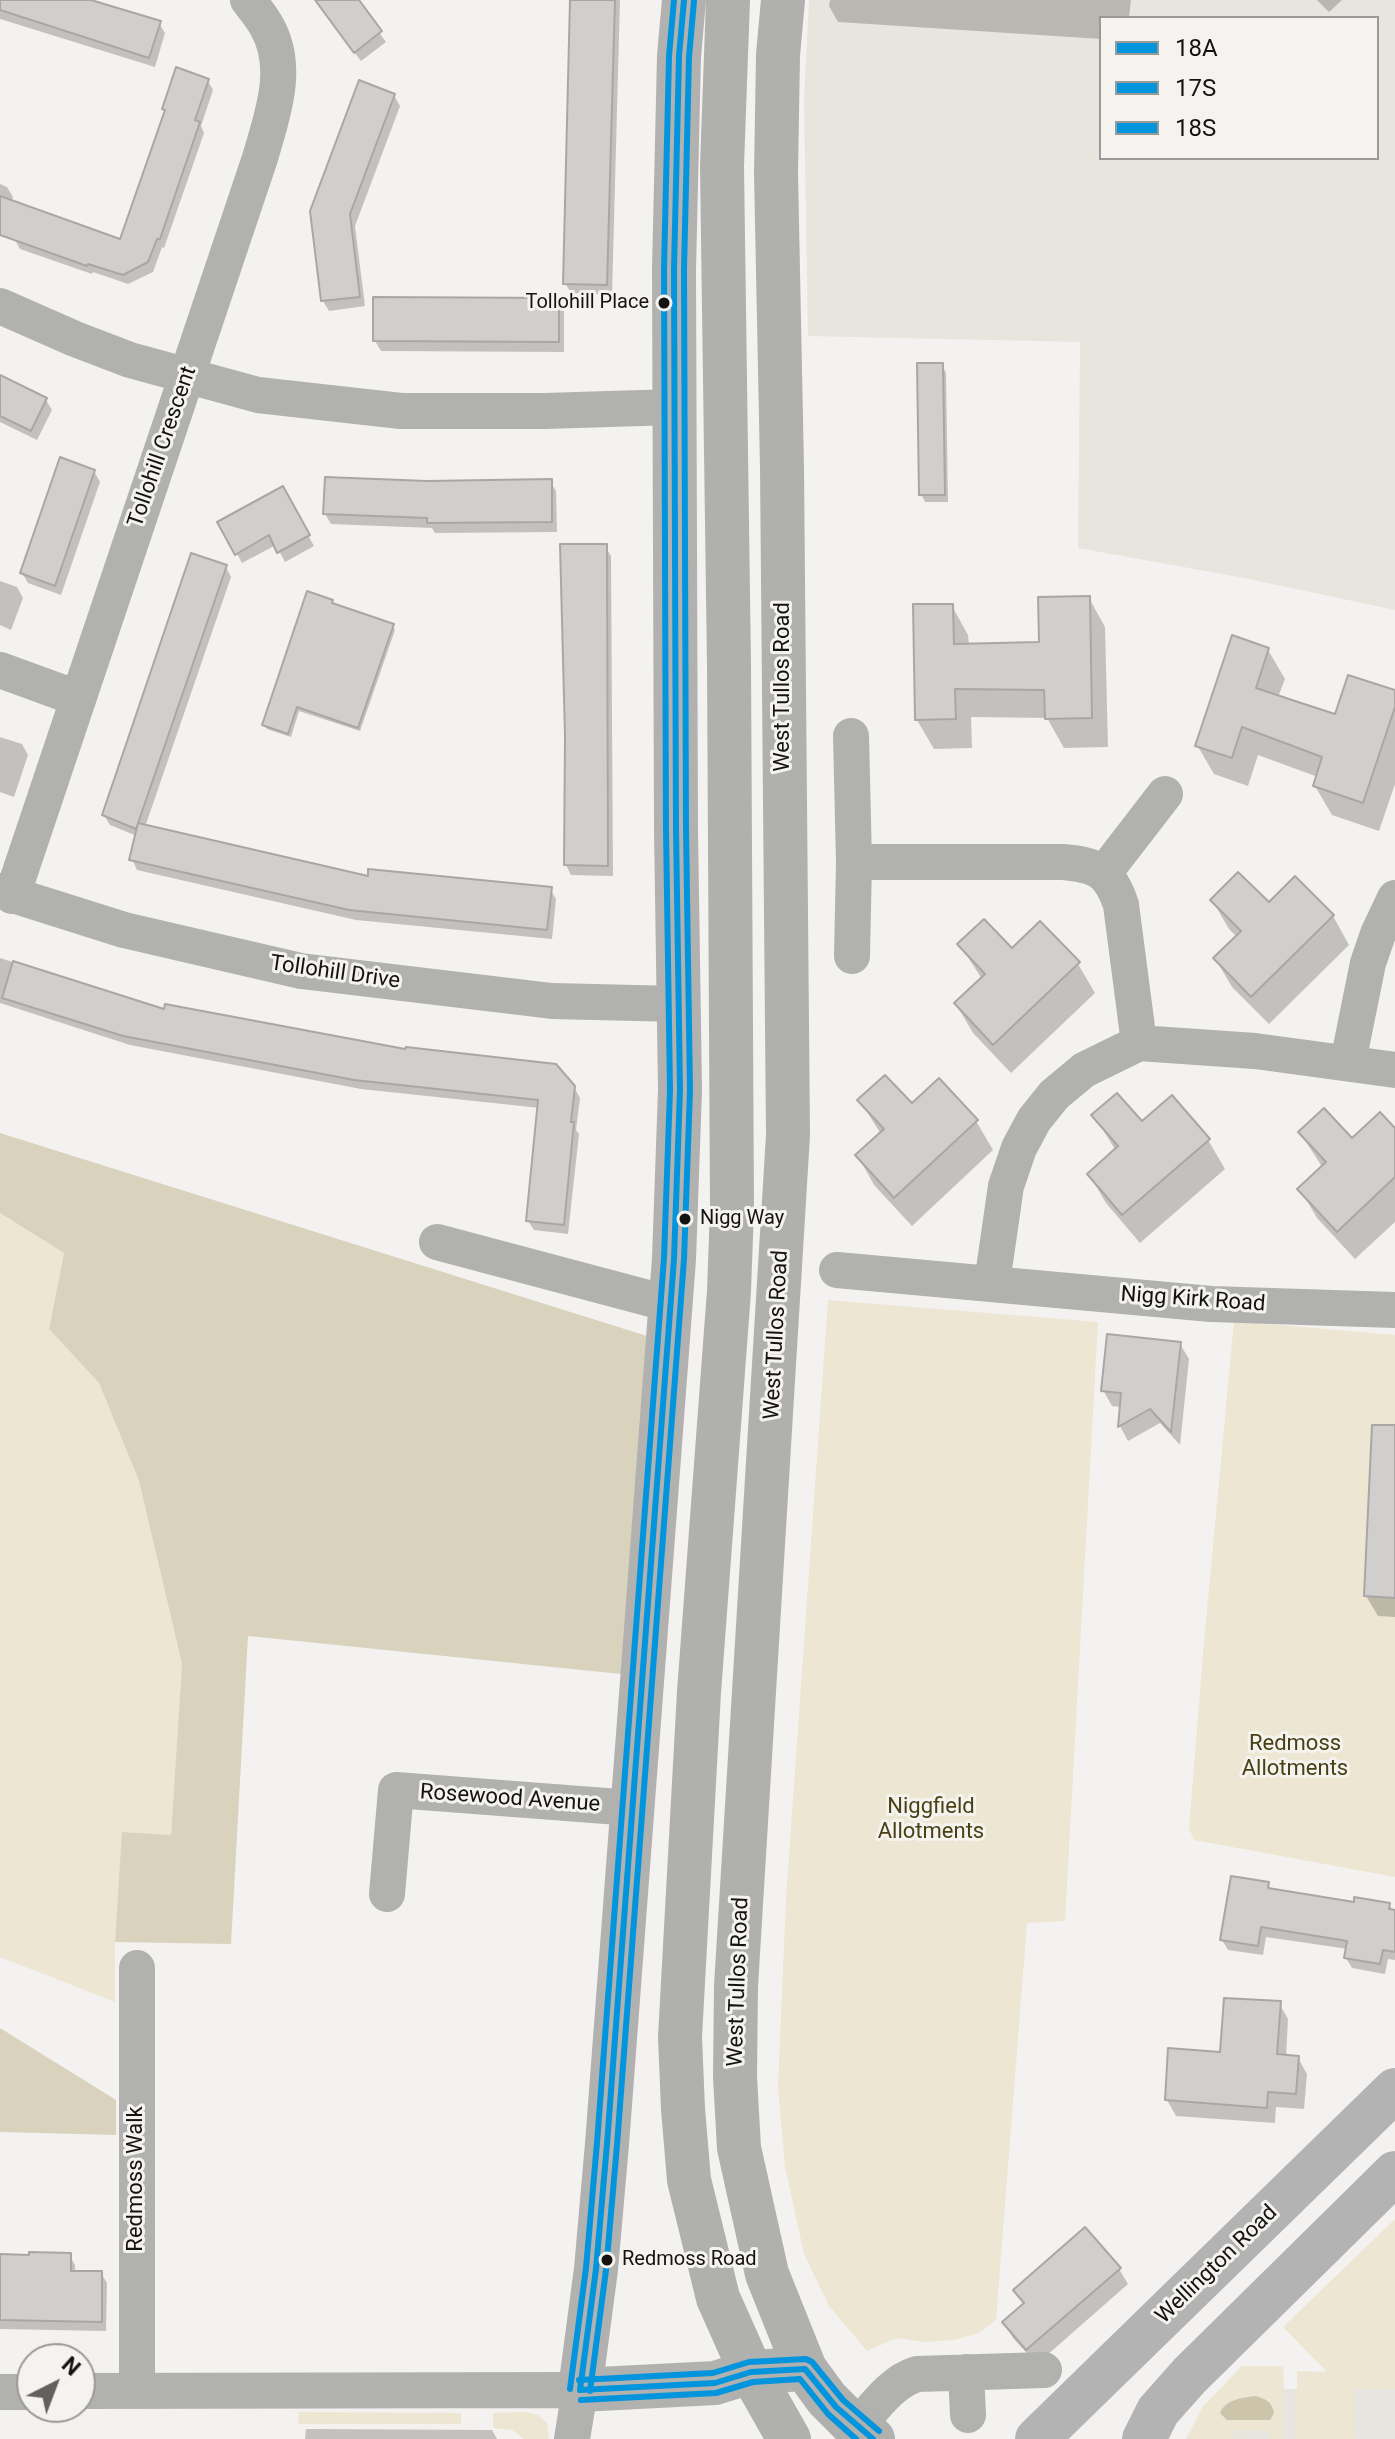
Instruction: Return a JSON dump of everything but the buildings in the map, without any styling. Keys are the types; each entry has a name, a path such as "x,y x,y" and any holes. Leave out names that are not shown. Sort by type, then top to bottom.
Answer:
{"main road":[{"path":"728,0 722,166 732,1209 728,1306 698,1708 680,2037 689,2180 718,2298 751,2372 789,2439"},
{"name":"West Tullos Road","path":"783,0 778,55 776,189 782,447 788,1135 736,1986 735,2077 739,2148 767,2274 805,2369 827,2399 864,2433"},
{"name":"Wellington Road","path":"1037,2439 1395,2090"},
{"path":"1144,2439 1158,2411 1190,2375 1395,2173"}],"street":[{"name":"Tollohill Crescent","path":"6,894 187,376 277,100 277,54 267,27 248,0"},
{"path":"572,2439 597,2253 674,1259 680,1090 676,208 679,56 684,0"},
{"path":"0,306 130,360 258,395 401,411 675,407"},
{"path":"0,670 77,698"},
{"path":"851,736 854,862 852,956"},
{"path":"1104,873 1165,794"},
{"path":"854,862 1063,862 1086,864 1104,873 1115,887 1121,905 1139,1043"},
{"name":"Tollohill Drive","path":"6,894 124,930 301,971 552,1001 678,1004"},
{"path":"1348,1062 1368,963 1395,898"},
{"path":"992,1283 1006,1186 1019,1148 1034,1120 1054,1095 1084,1070 1139,1043 1255,1051 1395,1070"},
{"path":"437,1242 670,1304"},
{"name":"Nigg Kirk Road","path":"837,1270 1211,1304 1395,1310"},
{"name":"Rosewood Avenue","path":"387,1894 396,1790 632,1808"},
{"name":"Redmoss Walk","path":"137,1968 137,2390"},
{"path":"96,2391 580,2390 715,2383 751,2372 805,2369"},
{"path":"864,2433 904,2378 917,2374 1044,2370"},
{"path":"966,2372 968,2415"}],"shaded area":[{"path":"809,0 1395,0 1395,610 1244,578 1078,548 1080,342 808,336 804,100"},
{"path":"0,1133 647,1336 621,1674 248,1636 231,1944 115,1942 122,1832 171,1835 182,1664 139,1481 99,1383 49,1329 64,1253 0,1213"},
{"path":"0,2028 116,2100 116,2135 0,2132"},
{"path":"1242,2366 1283,2366 1284,2389 1395,2389 1395,2439 1186,2439 1203,2407"},
{"path":"1256,2396 1272,2406 1274,2413 1270,2420 1227,2420 1220,2413 1230,2402"}],"green space":[{"path":"0,1213 64,1253 49,1329 99,1383 139,1481 182,1664 171,1836 123,1832 115,1942 115,2002 0,1957"},
{"name":"Niggfield Allotments","path":"828,1300 1098,1322 1065,1921 1027,1923 996,2320 979,2333 954,2340 924,2342 897,2338 867,2351 829,2306 804,2254 785,2167 778,2087 786,1899"},
{"name":"Redmoss Allotments","path":"1234,1321 1395,1335 1395,1877 1194,1840 1189,1828"},
{"path":"1395,2219 1395,2389 1354,2389 1355,2439 1297,2439 1297,2371 1327,2372 1283,2327"},
{"path":"1242,2366 1283,2366 1283,2439 1270,2439 1270,2430 1233,2430 1233,2439 1186,2439 1203,2407"},
{"path":"299,2412 461,2413 461,2424 298,2424"},
{"path":"526,2412 538,2415 547,2423 549,2439 524,2439 512,2430 493,2428 493,2413"}],"transit line":[{"name":"18S","path":"570,2389 586,2268 597,2143 664,1258 670,1090 664,269 669,56 674,0"},
{"name":"18A","path":"580,2390 596,2269 607,2144 674,1259 680,1090 674,269 679,56 684,0"},
{"name":"17S","path":"590,2391 606,2270 617,2145 684,1259 690,1090 684,269 689,57 694,1"},
{"name":"18S","path":"579,2380 713,2373 749,2362 806,2359 812,2362 843,2400 879,2431"},
{"name":"18A","path":"580,2390 715,2383 751,2372 805,2369 836,2407 873,2439"},
{"name":"17S","path":"581,2400 716,2393 753,2382 800,2379 828,2414 856,2439"}],"place":[{"name":"Tollohill Place","path":"664,303"},
{"name":"Nigg Way","path":"685,1219"},
{"name":"Redmoss Road","path":"607,2260"}]}
